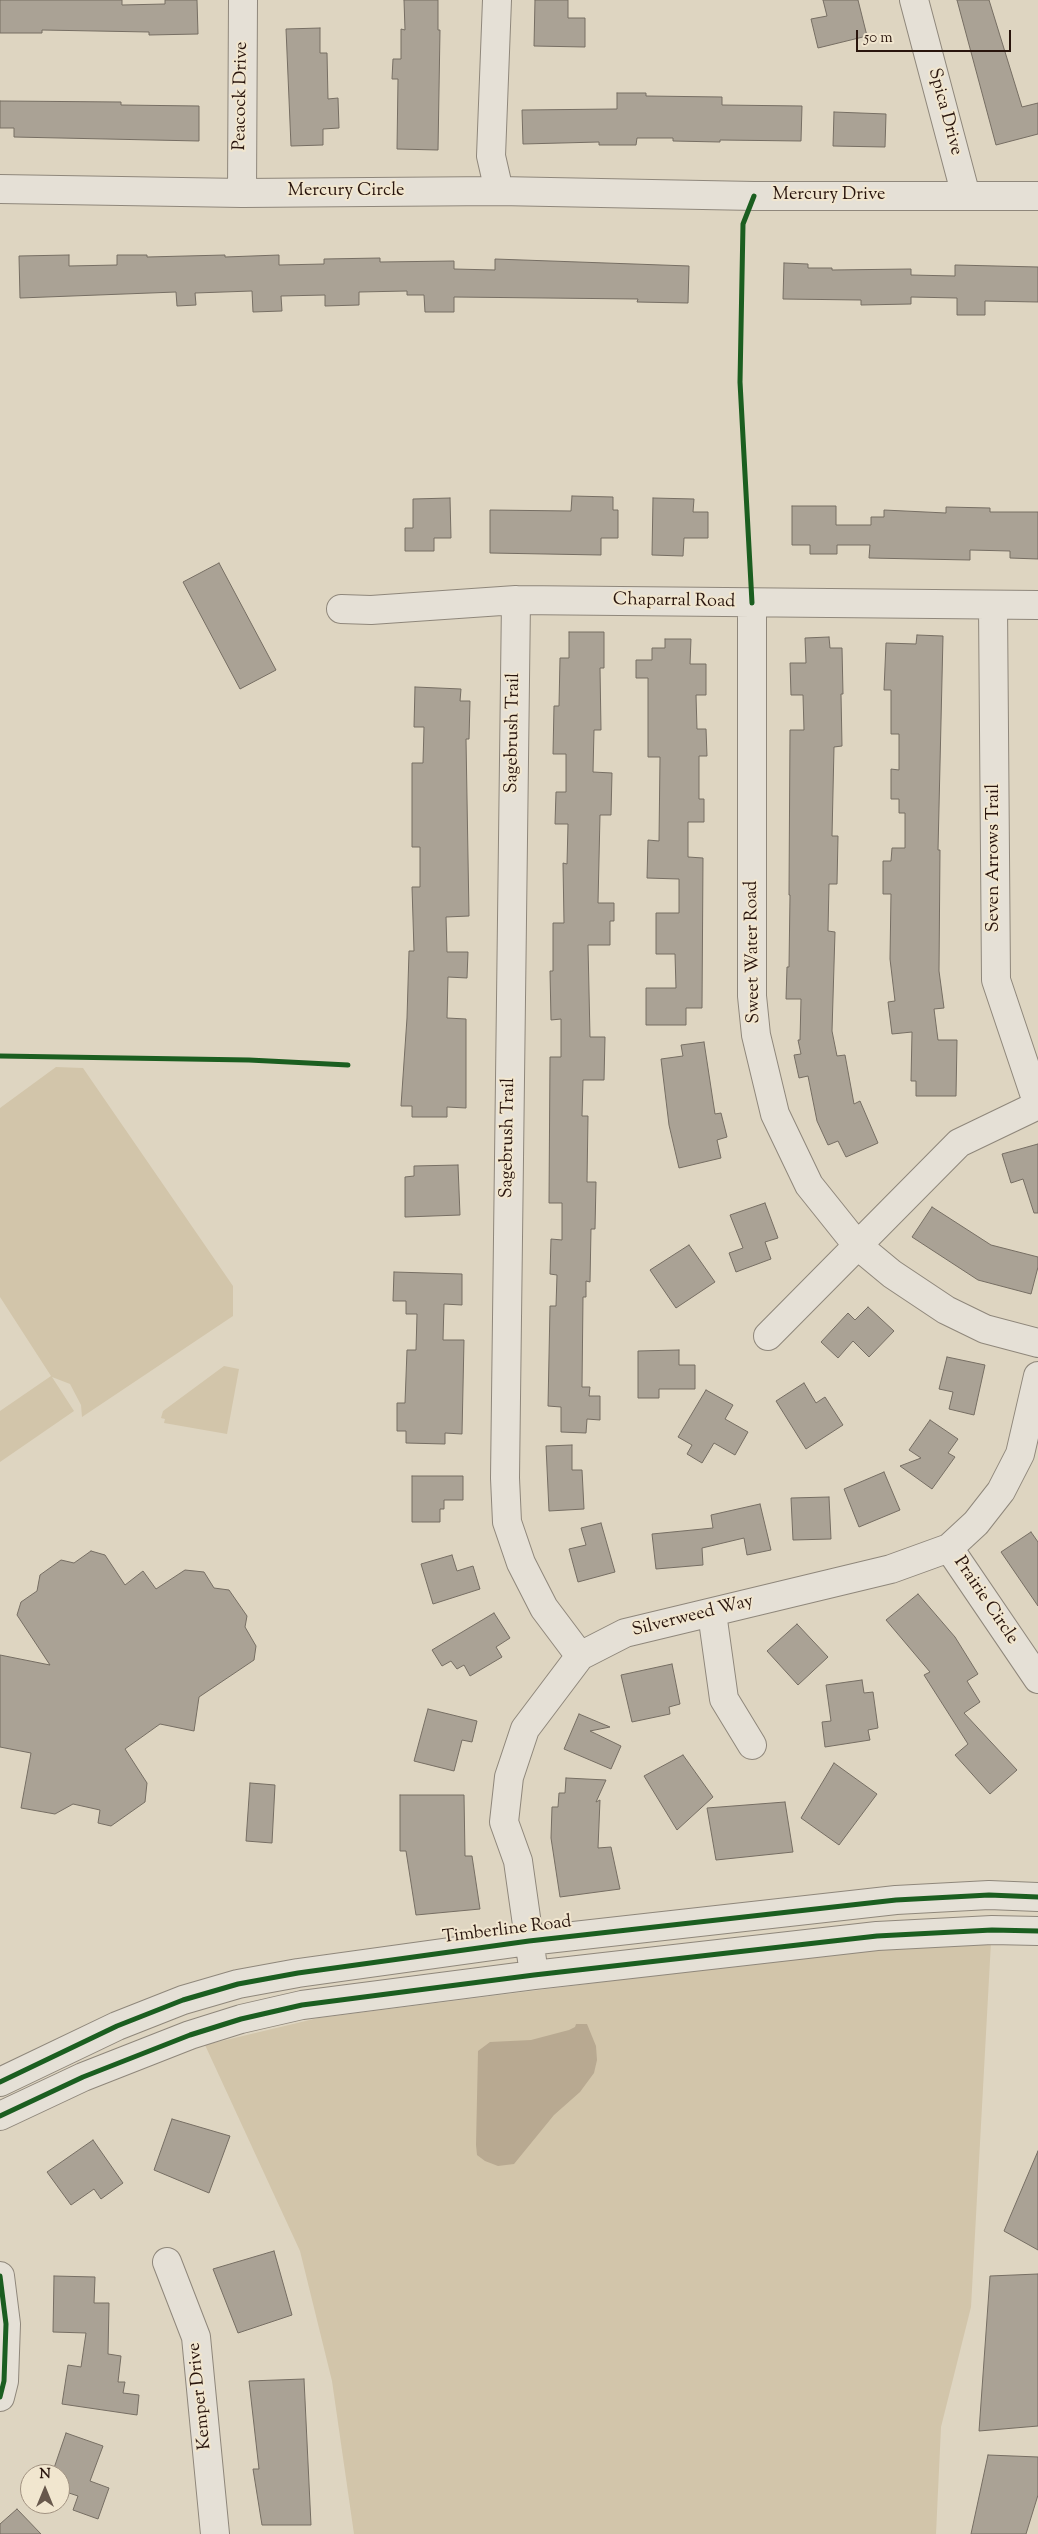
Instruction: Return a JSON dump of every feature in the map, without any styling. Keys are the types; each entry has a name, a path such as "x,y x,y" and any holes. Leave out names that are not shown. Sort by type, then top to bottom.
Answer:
{"street":[{"name":"Peacock Drive","path":"242,193 243,0"},
{"path":"497,0 491,156 499,191"},
{"name":"Spica Drive","path":"914,0 966,196"},
{"name":"Mercury Circle","path":"0,189 242,193 499,191"},
{"name":"Mercury Drive","path":"499,191 754,196 1038,196"},
{"name":"Chaparral Road","path":"341,609 371,610 516,600 1038,605"},
{"name":"Sagebrush Trail","path":"516,600 505,1478 507,1522 521,1563 544,1608 580,1656"},
{"name":"Sweet Water Road","path":"752,603 752,996 756,1035 775,1114 791,1151 809,1185 857,1245 892,1274 946,1310 986,1329 1038,1343"},
{"name":"Seven Arrows Trail","path":"994,605 996,980 1038,1105"},
{"path":"768,1336 958,1143 1038,1105"},
{"name":"Silverweed Way","path":"534,1975 518,1861 504,1822 509,1777 525,1729 580,1656 625,1633 891,1570 949,1548 976,1523 1002,1490 1020,1454 1038,1376"},
{"name":"Prairie Circle","path":"949,1548 1038,1679"},
{"path":"712,1612 724,1699 752,1745"},
{"name":"Timberline Road","path":"0,2082 117,2026 184,2000 238,1984 298,1973 529,1941 896,1900 989,1895 1038,1897"},
{"path":"0,2116 83,2077 190,2034 241,2019 302,2005 534,1975 877,1936 992,1930 1038,1931"},
{"name":"Kemper Drive","path":"167,2262 196,2337 215,2534"},
{"path":"0,2276 6,2324 4,2381 0,2397"}],"shaded area":[{"path":"56,1067 83,1068 233,1286 233,1316 82,1417 81,1405 70,1384 52,1377 74,1411 0,1462 0,1411 51,1376 0,1297 0,1108"},
{"path":"224,1366 239,1369 227,1434 164,1423 165,1419 161,1418 163,1411"},
{"path":"991,1942 971,2307 941,2427 936,2534 354,2534 332,2381 300,2251 205,2045 318,2018 816,1955"},
{"path":"576,2024 587,2024 596,2046 597,2060 594,2073 580,2092 554,2115 514,2164 498,2166 485,2161 477,2155 476,2145 478,2051 490,2042 531,2040 569,2030 575,2027"}],"building":[{"path":"0,0 122,0 122,5 165,4 165,0 197,0 198,34 149,35 149,32 42,30 42,33 0,33"},
{"path":"404,0 438,0 438,30 440,30 438,150 397,149 398,79 392,79 393,59 401,59 401,29 405,30"},
{"path":"535,0 568,0 568,18 585,18 585,47 534,46"},
{"path":"823,0 858,0 867,36 818,48 811,19 827,16"},
{"path":"957,0 989,0 1022,107 1038,103 1038,134 996,145"},
{"path":"320,28 320,53 327,53 328,99 338,98 339,128 323,129 323,145 291,146 286,29"},
{"path":"617,93 646,93 646,96 722,97 722,105 802,106 801,141 720,140 720,142 673,141 673,138 637,138 636,145 599,145 599,142 523,144 522,110 617,109"},
{"path":"0,101 121,102 121,105 199,106 199,141 14,137 14,128 0,128"},
{"path":"834,112 886,114 885,147 833,146"},
{"path":"69,255 69,266 117,265 117,255 147,255 147,257 225,255 225,257 279,255 279,265 324,264 324,259 380,258 380,262 454,261 454,269 495,270 495,259 689,266 688,303 637,302 638,299 454,297 454,312 425,312 424,295 407,295 407,291 359,292 359,305 325,306 325,295 281,296 282,311 253,312 252,291 195,293 196,305 177,306 176,292 20,298 19,256"},
{"path":"784,263 808,264 808,268 832,268 832,270 911,269 911,275 955,276 955,265 1038,267 1038,302 985,301 985,315 957,315 957,298 911,297 911,304 861,305 861,300 783,299"},
{"path":"572,496 613,497 613,510 618,510 618,538 601,538 601,555 490,553 490,510 571,511"},
{"path":"450,498 451,538 434,538 434,551 405,551 405,528 413,528 413,499"},
{"path":"653,498 694,499 693,512 708,512 708,538 684,538 683,556 652,555"},
{"path":"792,506 836,506 836,525 871,525 871,517 884,517 884,510 946,513 946,507 990,508 990,512 1038,512 1038,559 1010,558 1010,551 970,550 970,560 869,558 870,545 837,545 837,554 810,554 810,545 792,545"},
{"path":"219,563 276,670 240,689 183,582"},
{"path":"569,632 604,632 604,668 600,668 601,730 594,730 593,772 612,773 611,815 600,815 598,903 614,903 614,921 610,921 610,945 588,945 590,1037 605,1037 604,1080 583,1080 582,1116 588,1116 587,1182 596,1182 595,1229 591,1229 590,1282 586,1281 586,1297 583,1297 582,1387 590,1387 589,1396 600,1396 600,1420 587,1419 586,1433 561,1432 561,1407 548,1406 550,1306 556,1306 557,1275 550,1274 551,1239 562,1240 562,1203 549,1203 550,1057 561,1057 561,1019 551,1020 550,971 553,971 553,923 564,923 563,863 567,864 568,824 555,824 556,792 566,792 566,754 553,754 554,706 559,706 560,658 569,658"},
{"path":"917,635 943,636 938,850 940,850 939,971 944,1008 934,1009 938,1040 957,1040 956,1096 916,1096 916,1081 911,1081 912,1032 892,1034 888,1002 895,1001 890,959 891,894 883,894 883,861 891,861 892,848 905,848 905,813 899,813 899,799 891,799 891,769 899,770 899,734 891,734 891,690 884,690 886,643 916,644"},
{"path":"829,637 830,648 842,648 843,694 841,694 842,746 834,747 832,836 838,836 837,884 829,884 828,931 835,932 832,1031 837,1056 845,1055 854,1104 860,1101 878,1143 846,1157 838,1141 828,1145 817,1121 808,1076 799,1078 794,1055 801,1054 798,1040 800,1040 801,999 786,999 787,967 789,967 790,730 804,730 803,695 791,695 790,663 806,663 805,638"},
{"path":"665,639 691,639 690,664 706,664 706,695 696,695 697,729 706,729 707,756 699,756 699,799 704,799 704,822 688,822 688,857 703,858 702,1008 686,1008 686,1025 646,1025 646,988 676,988 675,954 656,954 656,913 679,913 679,879 647,878 648,840 659,841 660,757 648,757 648,678 636,678 636,660 652,660 652,648 665,648"},
{"path":"415,687 461,689 460,701 470,701 469,739 466,739 469,916 446,917 447,952 468,952 467,978 448,977 447,1018 466,1019 466,1108 447,1107 447,1117 412,1117 412,1106 401,1106 409,951 414,951 412,887 420,887 420,847 412,847 412,763 423,763 424,727 414,727"},
{"path":"704,1042 715,1114 721,1113 727,1137 717,1140 721,1158 679,1168 669,1125 661,1059 683,1056 681,1045"},
{"path":"1038,1144 1038,1213 1034,1213 1023,1179 1011,1183 1002,1154"},
{"path":"458,1165 460,1215 405,1217 405,1177 414,1176 414,1166"},
{"path":"765,1203 778,1238 765,1242 771,1259 736,1272 729,1253 743,1248 730,1215"},
{"path":"932,1207 991,1245 1038,1257 1038,1267 1031,1294 978,1280 912,1237"},
{"path":"689,1245 715,1282 676,1308 650,1270"},
{"path":"394,1272 462,1274 462,1305 444,1304 443,1340 464,1340 462,1434 445,1433 445,1444 406,1443 406,1431 397,1431 397,1403 405,1403 407,1350 416,1350 417,1314 406,1314 406,1301 393,1301"},
{"path":"868,1307 894,1331 869,1357 853,1341 838,1358 821,1342 848,1313 855,1320"},
{"path":"679,1350 679,1365 695,1365 695,1389 659,1389 659,1398 638,1398 638,1351"},
{"path":"947,1357 985,1365 974,1415 949,1409 953,1392 939,1389"},
{"path":"804,1383 816,1403 825,1397 843,1425 806,1449 776,1401"},
{"path":"706,1390 733,1405 725,1419 748,1432 735,1455 714,1443 702,1463 687,1454 692,1445 678,1437"},
{"path":"930,1420 958,1439 948,1453 955,1457 932,1489 900,1466 921,1458 909,1450"},
{"path":"572,1445 572,1470 582,1470 584,1509 549,1511 546,1446"},
{"path":"884,1472 900,1510 859,1527 844,1489"},
{"path":"412,1476 463,1476 463,1500 444,1500 444,1509 440,1509 440,1522 412,1522"},
{"path":"829,1497 831,1539 793,1540 791,1498"},
{"path":"760,1504 771,1550 747,1555 744,1538 702,1548 703,1565 656,1569 652,1534 713,1528 711,1515"},
{"path":"601,1523 615,1572 578,1582 569,1549 586,1545 581,1528"},
{"path":"1031,1532 1038,1542 1038,1606 1001,1552"},
{"path":"91,1551 105,1555 125,1585 143,1571 156,1589 185,1570 204,1572 214,1588 229,1590 247,1616 245,1627 256,1646 254,1660 199,1697 194,1731 160,1724 125,1749 147,1783 145,1802 111,1826 98,1823 100,1810 73,1804 55,1814 21,1808 31,1753 0,1747 0,1655 50,1665 17,1615 21,1602 37,1591 40,1575 61,1560 74,1563"},
{"path":"452,1555 457,1571 473,1566 480,1589 433,1604 421,1564"},
{"path":"918,1594 955,1637 978,1674 967,1681 980,1702 964,1713 1017,1770 990,1794 955,1755 968,1744 924,1675 930,1672 886,1620"},
{"path":"494,1613 510,1638 496,1647 502,1657 470,1676 464,1665 457,1669 451,1661 442,1666 432,1650"},
{"path":"797,1624 828,1657 798,1685 767,1651"},
{"path":"672,1664 680,1704 669,1707 670,1714 632,1722 621,1675"},
{"path":"862,1680 864,1693 873,1692 878,1728 868,1730 870,1740 825,1747 822,1722 831,1721 826,1685"},
{"path":"428,1709 477,1721 472,1742 462,1740 454,1771 414,1761"},
{"path":"579,1714 610,1727 590,1731 621,1746 611,1769 564,1749"},
{"path":"683,1755 713,1797 677,1830 644,1776"},
{"path":"834,1763 877,1794 839,1845 801,1818"},
{"path":"566,1778 606,1780 596,1802 600,1800 598,1848 611,1847 620,1889 560,1897 551,1838 552,1807 558,1807 559,1793 565,1793"},
{"path":"250,1783 275,1785 272,1843 246,1841"},
{"path":"400,1795 464,1795 465,1856 472,1856 480,1909 416,1915 406,1851 400,1851"},
{"path":"785,1802 793,1852 716,1860 707,1808"},
{"path":"172,2119 230,2136 209,2193 154,2170"},
{"path":"93,2140 123,2183 101,2199 94,2189 71,2205 47,2172"},
{"path":"1038,2151 1038,2250 1004,2231"},
{"path":"274,2251 292,2315 238,2333 213,2269"},
{"path":"1038,2274 1038,2426 979,2431 990,2276"},
{"path":"54,2276 95,2277 94,2303 109,2303 108,2354 121,2356 118,2382 125,2382 123,2393 139,2395 137,2415 62,2404 68,2365 81,2367 86,2333 53,2332"},
{"path":"304,2379 311,2525 262,2525 253,2469 259,2469 249,2381"},
{"path":"66,2433 103,2446 90,2481 109,2488 98,2519 73,2510 78,2496 70,2493 70,2464 55,2464"},
{"path":"988,2455 1038,2457 1038,2495 1026,2534 971,2534"},
{"path":"17,2509 41,2534 0,2534 0,2524"}],"cycle path":[{"path":"752,603 740,382 743,224 754,196"},
{"path":"0,1056 249,1060 348,1065"},
{"path":"0,2082 117,2026 183,2000 238,1984 298,1973 529,1941 896,1900 989,1895 1038,1897"},
{"path":"0,2116 83,2077 190,2035 241,2019 302,2005 534,1975 877,1936 992,1930 1038,1931"},
{"path":"0,2276 6,2324 4,2381 0,2397"}]}
